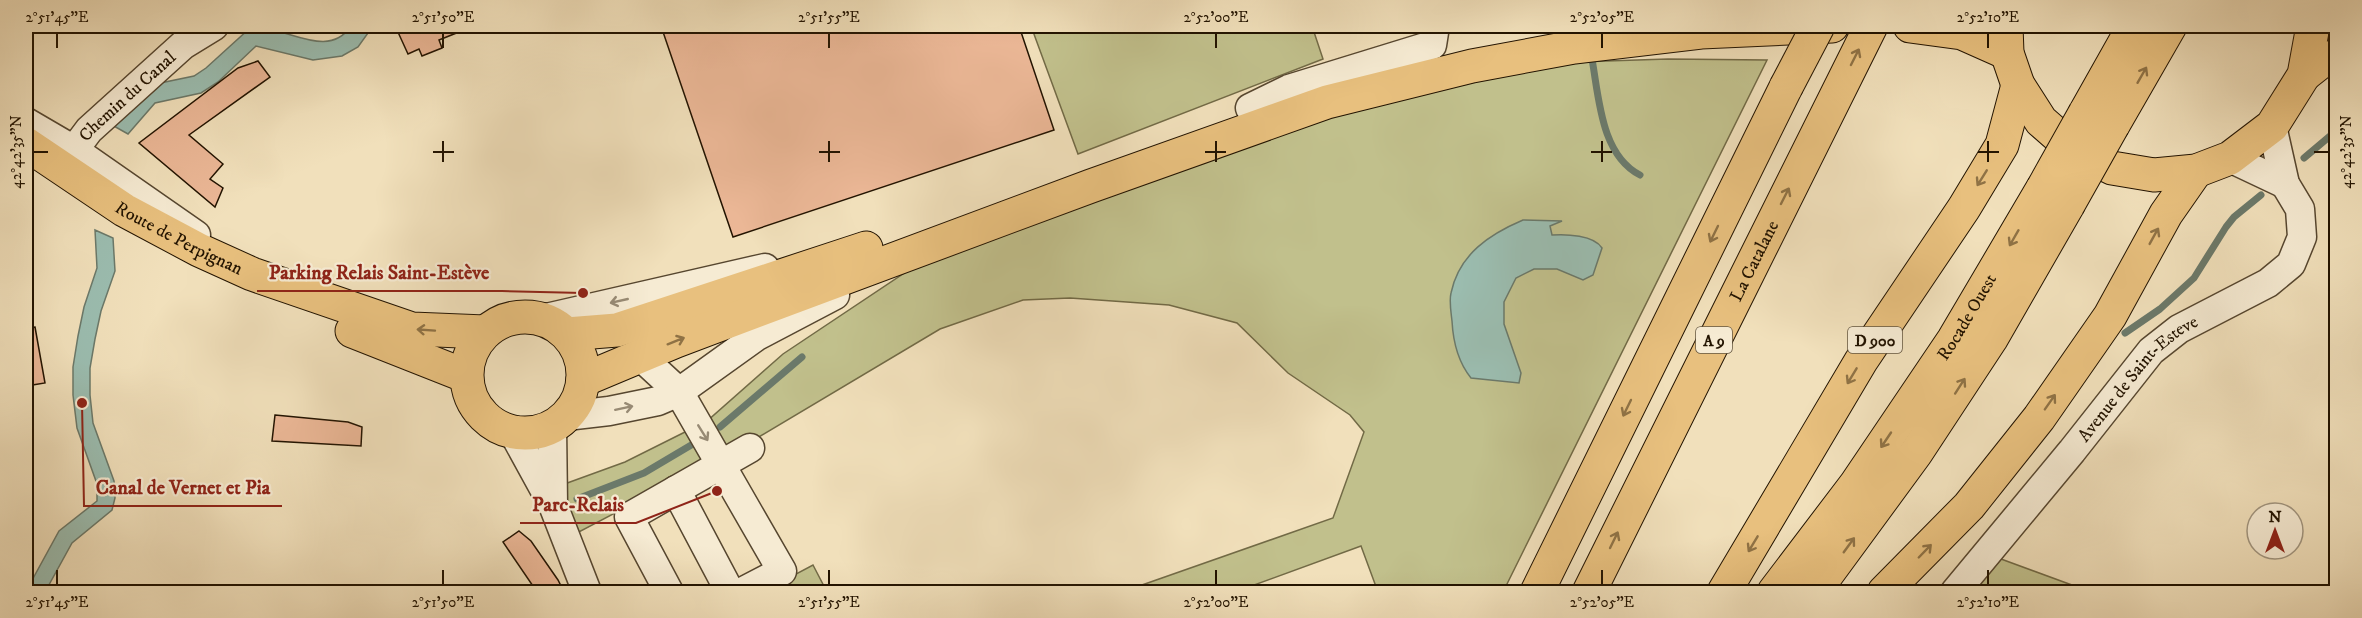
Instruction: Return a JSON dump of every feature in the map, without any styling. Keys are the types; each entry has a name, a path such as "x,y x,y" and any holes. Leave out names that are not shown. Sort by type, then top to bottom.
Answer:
{"main road":[{"path":"554,326 577,347 582,363 583,380 574,406 559,421 533,433 513,432 495,425 480,412 470,395 466,376 468,359 484,332 510,318 525,316 554,326 618,330 820,262 960,220 1251,108 1311,88 1438,55 1595,26"},
{"name":"A 9","path":"1537,592 1818,26"},
{"path":"583,380 741,316 1090,186 1327,102 1472,66 1574,47 1701,32 1832,26"},
{"name":"La Catalane","path":"1588,592 1871,26"},
{"path":"1910,26 2006,39 2018,85 2041,121 2073,149 2112,168 2154,176 2196,171 2230,158 2272,126 2304,75 2323,60 2337,56"},
{"name":"Rocade Ouest","path":"2099,119 2134,26"},
{"name":"Rocade Ouest","path":"1814,592 1923,444 1991,339 2056,196 2099,119 2170,26"},
{"path":"2304,75 2313,26"},
{"name":"D 900","path":"1724,592 1861,361 1964,208 2002,145 2018,85"},
{"name":"Route de Perpignan","path":"26,144 124,210 199,250 252,274 412,329 484,332"},
{"name":"Route de Perpignan","path":"26,164 117,224 213,275 466,376"},
{"path":"1884,592 1969,506 2039,418 2110,316 2166,213 2196,171"},
{"name":"Rocade Ouest","path":"1774,592 1856,484 1954,339 2056,196"}],"street":[{"name":"Chemin du Canal","path":"74,150 89,130 183,45 214,26"},
{"path":"1251,108 1289,89 1432,45 1435,26"},
{"path":"26,122 74,150 252,274"},
{"name":"Avenue de Saint-Esteve","path":"1955,592 2072,452 2151,351 2179,329 2268,283 2291,264 2302,237 2300,209 2285,184 2272,126"},
{"path":"2230,158 2285,184"},
{"path":"553,505 559,421 648,403 679,392 757,336 937,244"},
{"path":"640,356 679,392 782,571 742,592"},
{"path":"513,432 553,505 587,592"},
{"path":"669,592 629,517 750,448"},
{"path":"676,490 730,592"}],"shaded area":[{"path":"351,26 373,26 358,47 342,56 313,60 256,46 218,82 201,93 155,103 128,134 112,125 146,86 194,76 249,29 262,28 316,41 329,41 341,36"},
{"path":"1031,26 1312,26 1323,59 1078,154"},
{"path":"1668,59 1767,60 1503,592 1378,592 1361,546 1235,592 1122,592 1333,518 1364,432 1350,415 1288,373 1237,323 1169,305 1070,298 1023,300 940,329 752,441 577,533 559,486 625,462 707,421 783,354 915,266 1332,117 1476,81 1576,62"},
{"path":"1523,220 1562,221 1550,226 1552,235 1586,238 1593,240 1602,248 1593,275 1583,280 1557,269 1534,269 1516,278 1504,302 1504,324 1521,373 1519,383 1471,378 1457,351 1454,336 1450,299 1455,279 1461,267 1478,247 1499,232"},
{"path":"95,230 113,238 115,271 101,311 95,339 90,368 90,395 93,423 114,481 115,498 112,510 72,543 45,592 26,592 26,587 59,531 97,501 97,484 77,428 73,395 73,367 78,336 84,307 97,268"},
{"path":"2001,559 2091,592 1973,592"},
{"path":"813,565 827,592 762,592"}],"building":[{"path":"407,26 474,26 439,40 442,48 422,56 419,49 408,54 397,30"},
{"path":"661,26 1019,26 1054,130 733,237"},
{"path":"258,61 270,77 189,135 223,164 210,179 223,188 215,207 139,143 238,68"},
{"path":"35,327 45,383 26,386 26,328"},
{"path":"275,415 348,422 362,427 361,446 272,441"},
{"path":"519,531 531,541 564,592 537,592 503,542"}],"waterway":[{"path":"1592,59 1600,108 1610,140 1617,154 1627,166 1640,175"},
{"path":"2304,158 2336,131"},
{"path":"2125,333 2160,309 2194,278 2234,217 2261,195"},
{"path":"720,427 802,357"},
{"path":"577,499 644,473 698,441"}],"place":[{"name":"Parking Relais Saint-Estève","path":"583,293"},
{"name":"Canal de Vernet et Pia","path":"82,403"},
{"name":"Parc-Relais","path":"717,491"}]}
